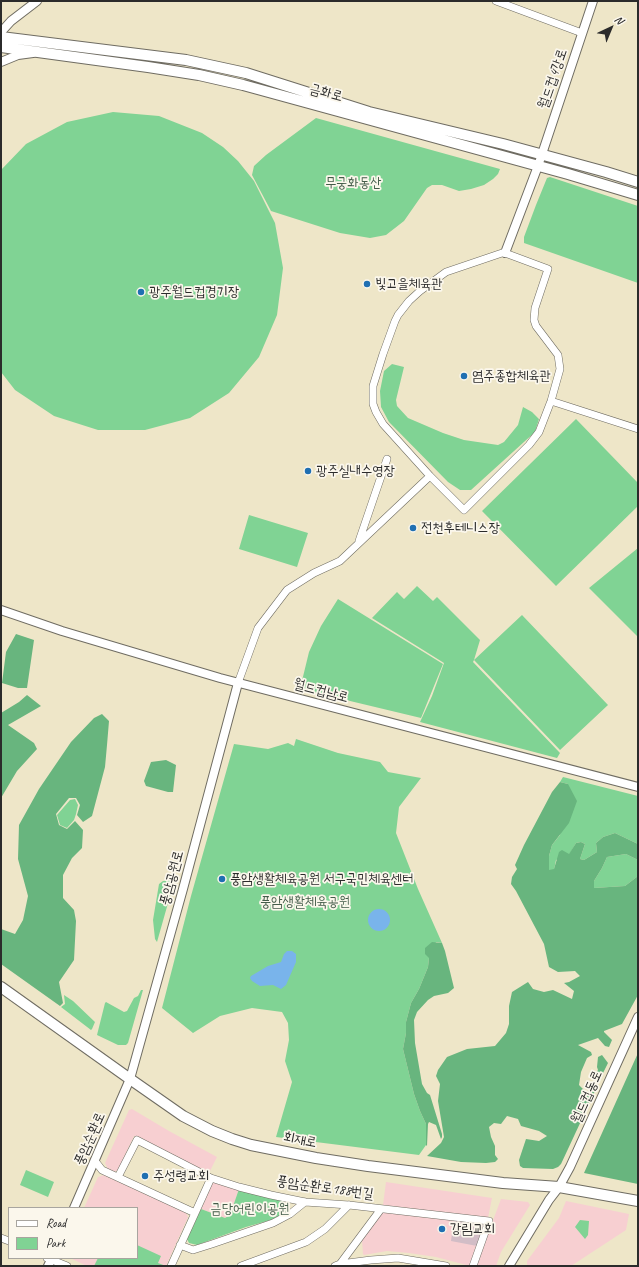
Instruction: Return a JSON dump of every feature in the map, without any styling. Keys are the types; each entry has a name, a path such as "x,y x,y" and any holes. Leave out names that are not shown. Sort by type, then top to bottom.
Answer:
{"main road":[{"name":"금화로","path":"1,37 186,60 246,73 369,112 503,144 638,182"},
{"name":"금화로","path":"1,47 148,67 199,75 236,83 638,195"},
{"name":"회재로","path":"1,987 183,1116 212,1131 232,1139 251,1145 368,1166 503,1183 559,1187 638,1201"}],"street":[{"path":"1,32 11,21 37,1"},
{"path":"496,1 582,33"},
{"name":"월드컵4강로","path":"505,253 538,166 593,1"},
{"path":"1,62 18,55 41,52"},
{"path":"505,253 548,269 535,308 534,320 536,326 559,358 560,369 551,401 544,421 535,438 464,510 430,476 386,428 373,404 373,386 382,356 398,315 409,301 446,272 505,253"},
{"path":"551,401 638,429"},
{"path":"358,543 387,459"},
{"path":"238,683 258,628 287,590 309,576 340,561 430,476"},
{"name":"월드컵남로","path":"1,610 62,631 238,683 638,786"},
{"name":"풍암공원로","path":"130,1079 238,683"},
{"name":"월드컵동로","path":"509,1266 570,1167 638,1017"},
{"name":"풍암순환로","path":"74,1207 130,1079"},
{"name":"풍암순환로188번길","path":"118,1177 137,1140 210,1178 239,1187 304,1202 350,1205 489,1221 473,1266"},
{"path":"95,1161 102,1170 195,1213"},
{"path":"171,1266 210,1178"},
{"path":"180,1245 193,1250 212,1244 273,1222 290,1214 304,1202"},
{"path":"241,1266 306,1242 325,1229 350,1205"},
{"path":"338,1265 380,1209"},
{"path":"338,1265 381,1258 398,1258 446,1266"},
{"path":"50,1260 67,1266"}],"shaded area":[{"path":"132,1109 217,1157 209,1173 134,1136 118,1170 114,1172 108,1169 105,1163 129,1110"},
{"path":"104,1175 186,1213 188,1217 166,1266 87,1266 72,1259 138,1259 138,1207 84,1207 98,1177"},
{"path":"215,1182 239,1189 230,1215 225,1218 201,1209 212,1184"},
{"path":"386,1182 492,1198 488,1218 383,1205"},
{"path":"501,1199 528,1202 530,1205 501,1252 496,1266 477,1266 477,1263"},
{"path":"566,1201 629,1214 626,1230 571,1266 527,1266 527,1261 559,1218"},
{"path":"383,1212 454,1220 477,1246 470,1266 436,1257 409,1253 387,1251 364,1255 362,1240"},
{"path":"454,1220 483,1224 484,1226 477,1246 451,1241"}],"green space":[{"name":"광주월드컵경기장","path":"113,112 159,116 202,133 223,147 238,161 254,181 275,223 283,268 277,315 259,357 229,393 190,418 145,430 98,430 54,416 15,390 1,372 1,170 26,144 67,122"},
{"name":"무궁화동산","path":"316,118 500,169 498,174 493,179 484,185 471,189 459,191 442,185 432,185 427,188 404,221 386,235 370,238 340,233 271,211 252,175 254,166 266,155"},
{"path":"550,177 638,206 638,283 524,243 524,237 536,205 547,178"},
{"path":"392,364 404,367 396,400 397,406 408,418 464,440 498,445 504,442 518,425 523,407 532,412 539,419 535,432 471,490 460,490 448,482 389,422 381,407 380,391 384,371"},
{"path":"576,419 638,483 638,506 556,586 482,511"},
{"path":"249,515 308,533 297,567 239,549"},
{"path":"638,548 638,637 589,588"},
{"path":"417,586 433,601 437,597 480,640 473,662 560,753 557,758 420,722 432,696 444,663 372,618 397,592 404,599"},
{"path":"338,599 443,664 421,718 300,689 309,652 321,626"},
{"path":"522,615 608,705 560,750 474,660"},
{"path":"16,634 34,640 27,688 18,688 2,683 6,652"},
{"path":"27,695 41,706 8,725 34,743 37,749 17,771 1,798 1,713 19,702"},
{"path":"102,714 109,721 105,767 92,816 83,822 77,815 80,805 76,798 69,798 56,814 59,825 67,829 75,821 83,830 82,848 72,858 63,875 63,898 74,910 76,921 74,960 59,982 63,1003 60,1006 1,964 1,929 15,934 23,920 28,896 18,859 19,825 39,789 71,742 94,718"},
{"name":"풍암생활체육공원","path":"296,739 338,753 380,762 388,772 421,778 399,807 396,833 418,889 442,943 436,942 419,989 411,1003 406,1022 406,1033 403,1049 414,1094 426,1124 426,1145 419,1155 276,1137 292,1082 285,1061 289,1040 288,1023 282,1012 252,1008 220,1016 193,1033 162,1008 191,896 234,744 268,749 288,743 294,746"},
{"path":"166,760 176,765 173,792 146,786 144,781 151,762"},
{"path":"563,777 638,796 638,844 615,833 603,837 596,843 597,852 584,860 580,859 585,844 581,842 576,843 569,855 556,860 554,870 549,870 549,856 552,845 560,835 568,784 560,782"},
{"path":"560,782 568,784 577,801 569,823 552,845 549,856 549,870 554,869 559,852 562,850 569,854 576,843 581,842 585,844 580,859 584,860 597,852 596,843 603,837 615,833 638,844 638,860 626,854 607,857 594,881 594,888 625,886 638,876 638,995 622,1024 604,1031 612,1040 609,1047 605,1046 598,1038 578,1045 591,1052 592,1055 587,1058 581,1072 579,1085 585,1091 595,1091 561,1164 558,1167 553,1169 523,1168 520,1166 519,1160 526,1139 539,1141 547,1136 539,1131 521,1126 518,1119 507,1116 501,1124 494,1123 489,1127 495,1146 495,1155 498,1159 495,1162 461,1162 427,1156 441,1143 444,1137 438,1101 440,1084 436,1076 438,1070 447,1057 467,1049 495,1046 506,1033 509,1024 509,1006 512,992 528,982 533,989 544,992 553,990 572,999 574,991 564,983 580,976 575,971 558,972 549,967 544,944 511,884 512,877 517,869 515,865 524,845 552,792"},
{"path":"75,799 78,805 76,814 74,820 67,828 60,825 57,815 70,800"},
{"path":"626,854 638,860 638,876 625,886 594,888 594,881 607,857"},
{"path":"174,880 157,942 155,939 153,920 159,884 163,881"},
{"path":"432,942 442,943 454,988 448,993 434,996 428,1000 417,1012 414,1020 415,1043 422,1084 427,1093 430,1095 442,1134 441,1139 436,1125 429,1122 427,1146 426,1124 414,1094 403,1049 406,1033 406,1022 411,1003 419,989 428,967 429,958 425,954 425,948"},
{"path":"141,990 143,990 128,1043 126,1045 118,1045 97,1035 105,1003 106,1002 124,1012 127,1011 134,998 138,996"},
{"path":"64,995 73,1001 95,1022 91,1030 61,1007 65,1004"},
{"path":"638,1053 638,1184 584,1173"},
{"path":"602,1055 608,1063 602,1075 597,1076 598,1057"},
{"path":"26,1170 54,1182 48,1197 20,1185"},
{"name":"금당어린이공원","path":"239,1189 282,1200 288,1207 285,1213 271,1220 246,1227 197,1245 189,1243 187,1239 201,1209 225,1218 230,1215"},
{"path":"580,1220 589,1221 588,1235 585,1239 575,1227"},
{"path":"138,1245 161,1256 158,1263 166,1266 94,1266 98,1259 138,1259"}],"water":[{"path":"379,909 387,912 390,920 387,928 379,931 371,928 368,920 371,912"},
{"path":"287,951 292,951 296,954 296,962 286,985 281,989 273,985 260,986 252,981 250,978 251,976 268,966 281,962"}],"place":[{"name":"빛고을체육관","path":"367,284"},
{"name":"광주월드컵경기장","path":"141,292"},
{"name":"염주종합체육관","path":"464,376"},
{"name":"광주실내수영장","path":"308,471"},
{"name":"전천후테니스장","path":"413,528"},
{"name":"풍암생활체육공원 서구국민체육센터","path":"222,879"},
{"name":"주성령교회","path":"145,1176"},
{"name":"강림교회","path":"442,1229"}]}
